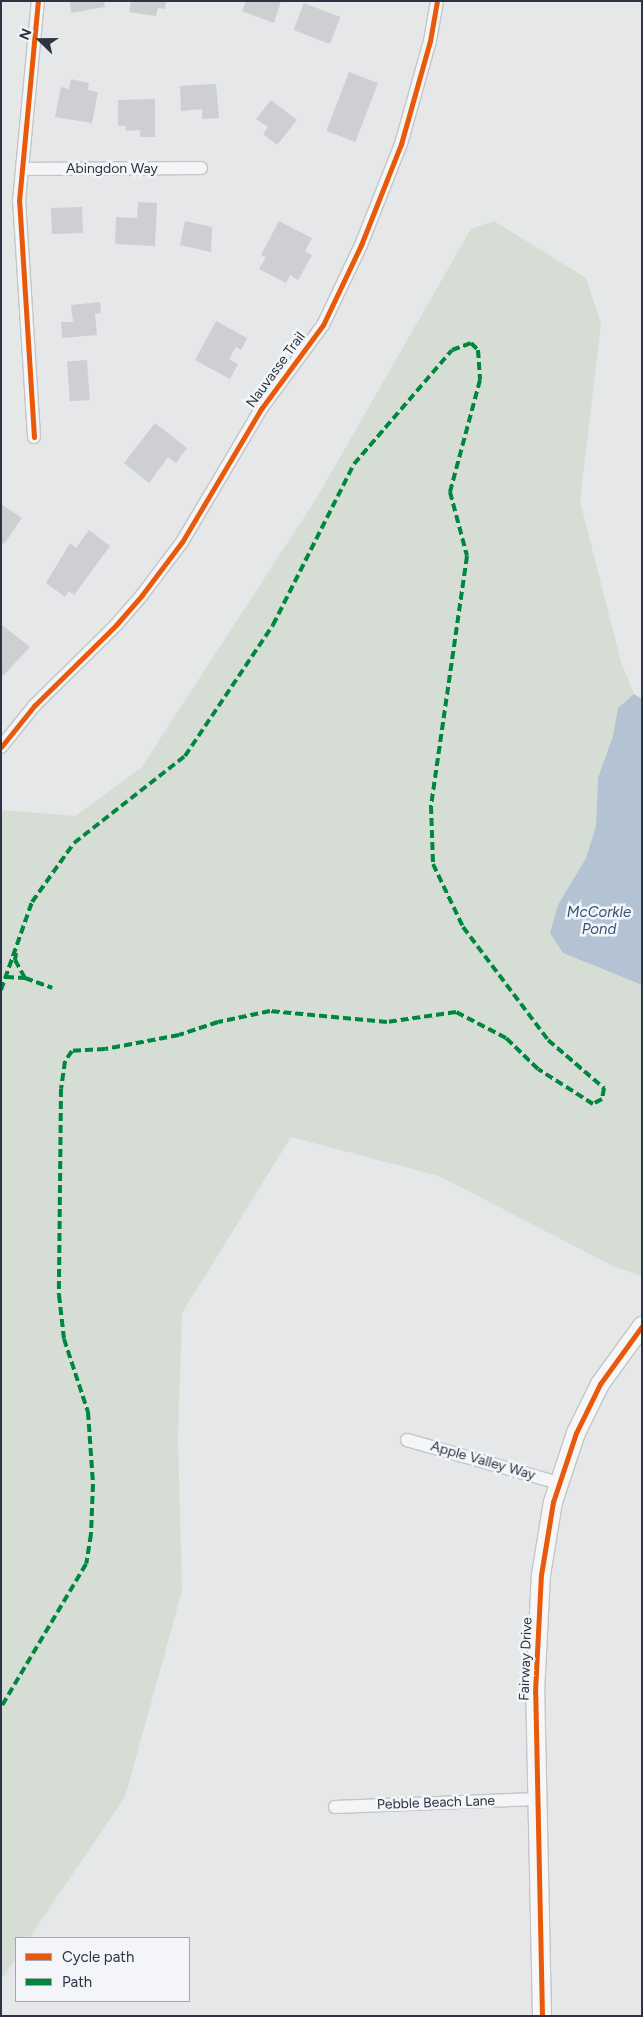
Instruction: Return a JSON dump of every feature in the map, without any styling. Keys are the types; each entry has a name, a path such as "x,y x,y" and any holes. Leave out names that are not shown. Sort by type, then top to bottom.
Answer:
{"street":[{"path":"34,436 19,201 23,169 24,128 38,1"},
{"name":"Nauvasse Trail","path":"1,747 34,706 105,637 142,595 182,542 261,409 323,325 361,245 401,144 430,41 436,1"},
{"name":"Abingdon Way","path":"23,169 201,168"},
{"name":"Fairway Drive","path":"542,2016 534,1692 541,1575 559,1483 576,1433 600,1384 642,1326"},
{"name":"Apple Valley Way","path":"408,1440 559,1483"},
{"name":"Pebble Beach Lane","path":"335,1807 537,1799"}],"shaded area":[{"path":"494,221 586,278 601,324 580,501 621,662 634,694 618,708 614,736 598,778 596,826 586,858 558,905 563,953 642,985 642,1276 615,1267 439,1176 291,1137 182,1313 178,1438 182,1591 125,1797 30,1937 15,1937 15,1959 1,1980 1,810 75,816 141,768 316,499 471,229"}],"water":[{"name":"McCorkle Pond","path":"634,694 642,699 642,985 563,953 550,933 558,905 586,858 596,826 598,778 613,736 618,708"}],"building":[{"path":"70,1 104,1 105,7 71,13"},
{"path":"131,1 166,1 165,9 158,8 156,16 129,12"},
{"path":"246,1 281,1 274,23 242,11"},
{"path":"304,3 340,17 330,44 294,30"},
{"path":"349,72 378,83 355,142 326,131"},
{"path":"71,79 89,83 88,90 98,92 92,123 55,117 61,87 69,89"},
{"path":"216,84 219,118 202,119 202,109 181,111 180,86"},
{"path":"155,99 155,137 140,137 140,130 126,131 126,126 118,126 118,100"},
{"path":"271,100 297,120 277,145 263,134 268,127 256,119"},
{"path":"138,202 157,203 155,246 115,244 116,217 137,218"},
{"path":"82,207 83,233 52,234 51,208"},
{"path":"185,221 212,227 211,252 180,245"},
{"path":"279,221 312,238 305,251 312,255 298,280 290,275 286,283 259,269 266,257 261,255"},
{"path":"100,302 101,313 95,314 97,335 62,338 61,322 73,322 71,305"},
{"path":"216,321 247,338 241,350 236,347 229,359 238,364 230,379 195,360"},
{"path":"87,360 90,400 70,401 67,361"},
{"path":"155,423 187,448 176,463 168,457 149,483 124,463"},
{"path":"1,504 22,518 4,544 1,542"},
{"path":"89,530 110,546 74,595 69,591 65,597 46,583 70,543 76,548"},
{"path":"1,626 30,647 1,678"}],"marked path":[{"path":"1,990 32,902 74,843 185,756 273,625 354,464 452,350 471,343 478,350 480,380 450,492 467,556 431,806 433,864 463,927 548,1040 604,1088 602,1099 593,1104 538,1069 506,1038 456,1012 387,1022 270,1011 218,1022 179,1035 105,1049 72,1051 65,1061 61,1089 59,1295 64,1339 88,1412 93,1484 91,1534 86,1564 1,1707"},
{"path":"16,953 15,960 25,978"},
{"path":"6,977 25,978 52,988"}],"cycle path":[{"path":"34,437 19,201 38,1"},
{"path":"1,747 34,706 116,625 142,595 182,542 261,409 323,325 361,245 401,144 430,41 437,1"},
{"path":"542,2016 535,1692 541,1575 553,1502 576,1433 600,1384 642,1326"}]}
